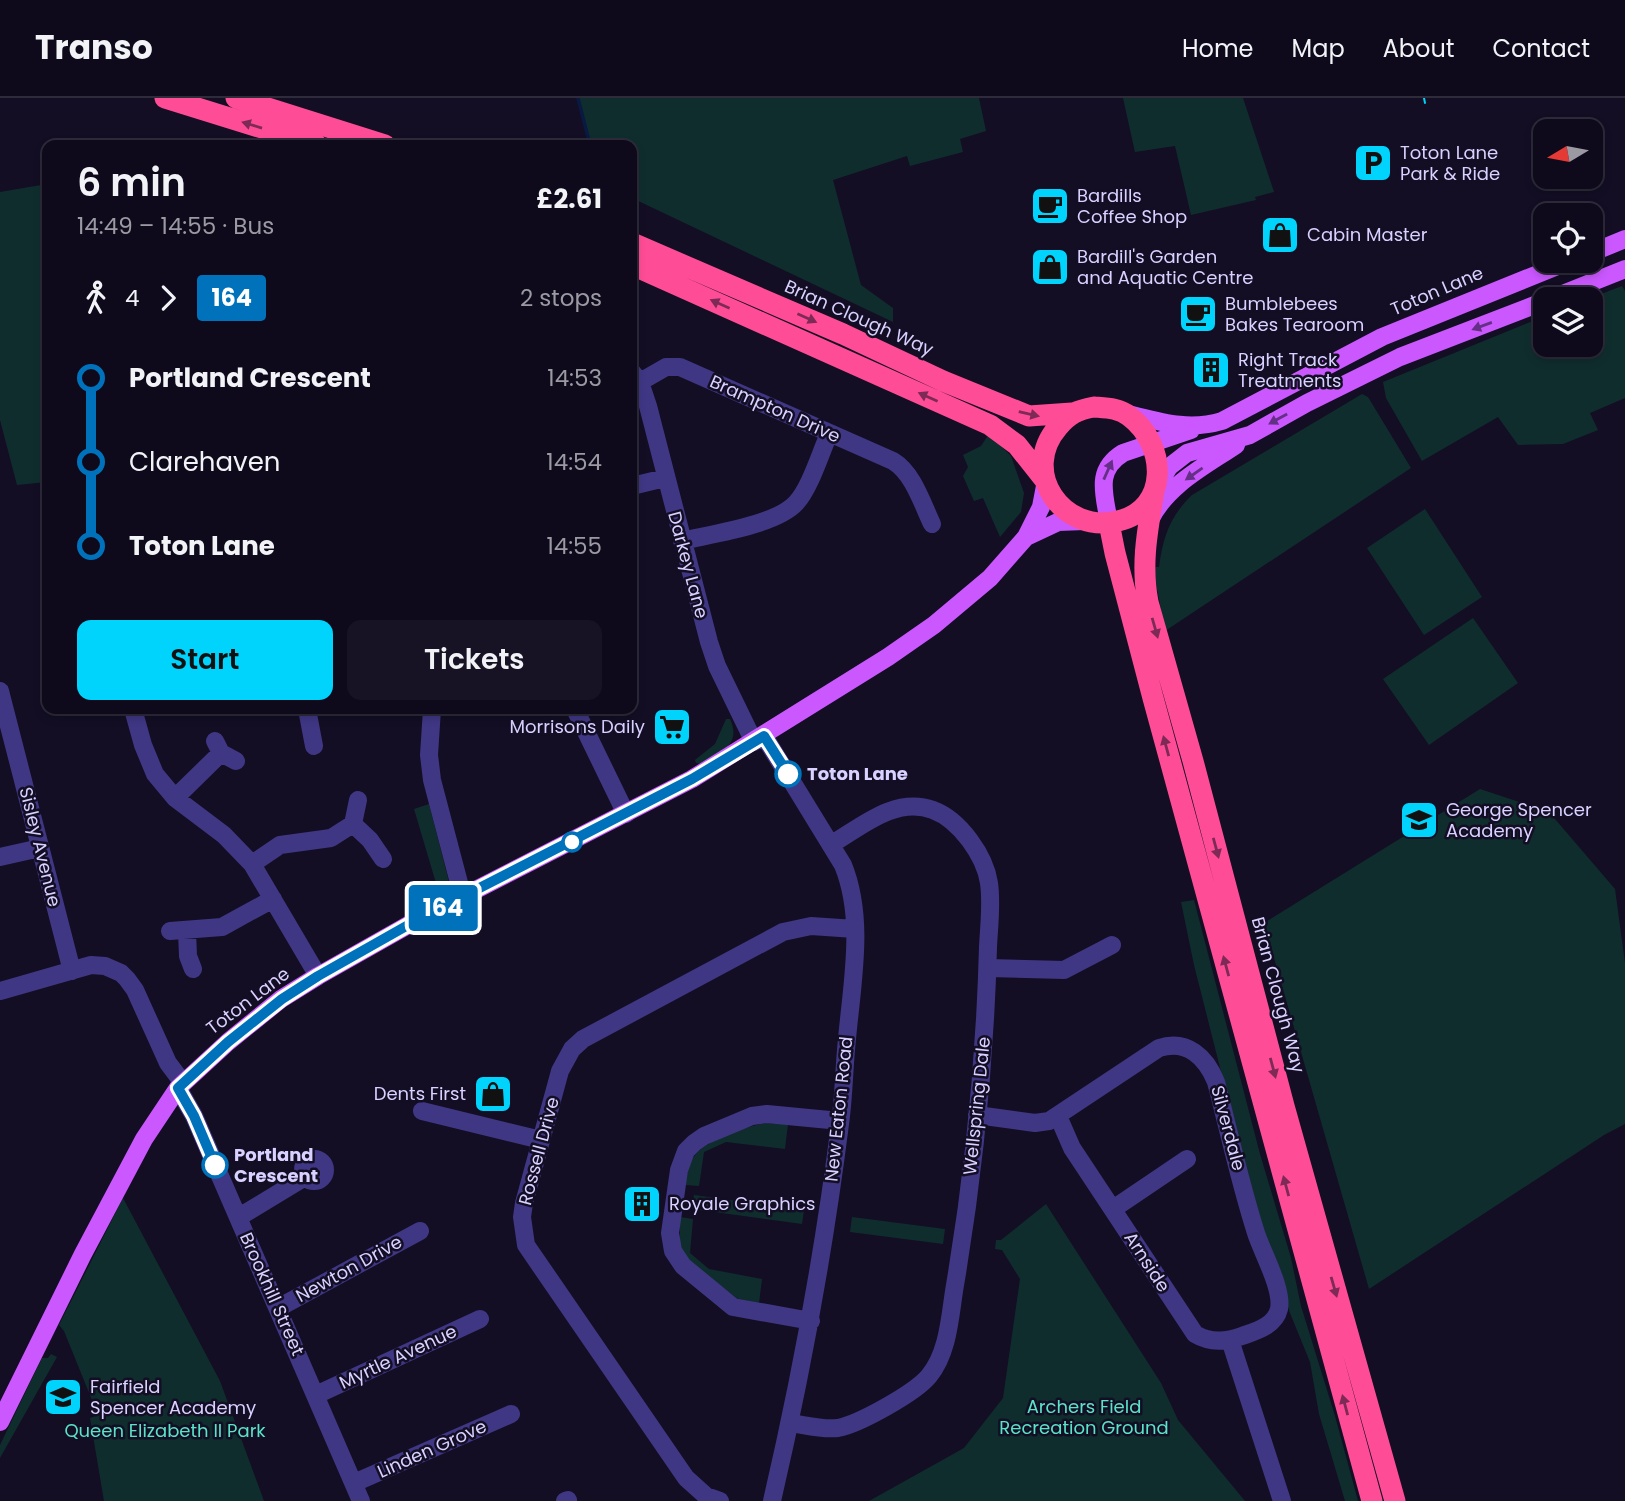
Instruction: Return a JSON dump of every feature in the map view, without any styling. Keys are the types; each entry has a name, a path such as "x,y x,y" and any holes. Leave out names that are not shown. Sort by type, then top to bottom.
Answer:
{"highway":[{"path":"165,98 301,140"},
{"path":"236,98 369,140"},
{"name":"Brian Clough Way","path":"637,245 843,334 943,381 1029,416 1072,413 1094,407 1111,408 1128,414"},
{"path":"637,267 990,425 1017,445 1058,503 1085,521 1109,523 1122,520 1134,514 1155,493"},
{"path":"1044,482 1042,461 1045,447 1051,436 1072,413"},
{"path":"1128,414 1152,443"},
{"name":"Brian Clough Way","path":"1152,443 1156,459 1155,493 1148,525 1144,580 1148,602 1193,761 1290,1130 1395,1501"},
{"path":"1109,523 1153,698 1372,1501"}],"main road":[{"path":"1603,248 1625,239"},
{"path":"1580,287 1625,269"},
{"name":"Toton Lane","path":"1128,414 1177,426 1205,426 1231,418 1382,337 1540,273"},
{"path":"1148,525 1157,508 1177,486 1250,435 1400,357 1533,305"},
{"path":"1109,523 1104,485 1108,466 1123,453 1205,426"},
{"path":"1155,493 1169,467 1187,453 1250,435"},
{"name":"Toton Lane","path":"0,1422 116,1190 144,1139 180,1085 249,1025 318,976 692,779 759,739 934,625 990,578 1026,537 1036,520 1044,482"},
{"name":"Toton Lane","path":"1026,537 1058,522 1085,521"}],"street":[{"name":"Brampton Drive","path":"637,377 666,368 680,367 914,470 932,524"},
{"name":"Darkey Lane","path":"637,379 648,406 717,666 759,739"},
{"path":"682,541 770,520 790,509 801,495 829,434"},
{"path":"637,485 665,478"},
{"name":"Sisley Avenue","path":"0,691 4,724 72,971"},
{"path":"134,714 155,774 174,797 224,835 252,863 318,976"},
{"path":"306,736 307,714"},
{"path":"432,714 429,755 432,780 463,898"},
{"path":"577,714 626,814"},
{"name":"New Eaton Road","path":"759,739 832,844 852,887 855,929 841,1121 811,1321 772,1501"},
{"path":"174,797 224,752"},
{"path":"252,863 280,845 331,838 353,824 358,800"},
{"name":"Wellspring Dale","path":"790,1423 828,1429 850,1424 869,1416 912,1390 930,1376 936,1366 946,1339 960,1253 977,1115 988,968 989,882 979,857 961,830 944,815 919,806 895,808 832,844"},
{"path":"353,824 370,840 383,859"},
{"path":"0,857 40,848"},
{"path":"193,969 178,931 222,927 273,899"},
{"name":"Rossell Drive","path":"720,1501 706,1496 686,1478 526,1245 522,1217 560,1071 572,1049 583,1040 783,932 811,926 855,929"},
{"path":"988,968 1064,970 1112,945"},
{"name":"Brookhill Street","path":"0,991 92,965 105,966 121,973 135,990 239,1217 361,1501"},
{"name":"Silverdale","path":"977,1115 1040,1123 1058,1116 1159,1048 1167,1046 1192,1050 1205,1061 1216,1082 1256,1233 1280,1305 1273,1321 1230,1340"},
{"path":"422,1111 541,1140"},
{"path":"811,1321 733,1307 683,1266 673,1251 670,1233 679,1170 686,1152 694,1143 704,1136 752,1116 767,1114 841,1121"},
{"name":"Arnside","path":"1058,1116 1072,1148 1191,1330 1204,1339 1230,1340"},
{"path":"1113,1209 1183,1168"},
{"path":"239,1217 304,1177"},
{"name":"Newton Drive","path":"278,1308 420,1231"},
{"name":"Myrtle Avenue","path":"316,1395 480,1319"},
{"path":"1230,1340 1282,1501"},
{"name":"Linden Grove","path":"354,1483 511,1414"}],"green space":[{"path":"579,98 979,98 986,131 960,139 963,152 910,166 907,156 833,180 861,285 893,308 893,322 637,200 637,140 590,140"},
{"path":"1123,98 1243,98 1274,192 1255,197 1256,200 1191,215 1175,146 1135,152"},
{"path":"42,185 42,482 17,485 0,420 0,192"},
{"path":"1622,286 1625,291 1625,398 1590,413 1598,430 1563,444 1518,445 1498,417 1422,461 1386,398 1383,382 1533,321 1533,357 1603,357 1603,293"},
{"path":"1362,394 1368,397 1411,468 1165,631 1153,567 1159,567 1169,528 1184,503 1192,495"},
{"path":"989,434 1011,456 1024,493 1021,512 1000,537 983,498 974,501 963,476 968,467 963,455 981,446"},
{"path":"1425,509 1482,597 1424,635 1367,548"},
{"path":"1473,618 1518,683 1429,745 1383,679"},
{"path":"726,719 730,719 733,728 731,742 715,756 700,764 696,763 695,760 715,744"},
{"path":"1480,789 1549,812 1615,889 1625,963 1625,1124 1604,1135 1369,1289 1264,923"},
{"path":"429,804 449,882 441,900 414,809"},
{"path":"1194,900 1260,1154 1291,1258 1301,1306 1358,1501 1345,1501 1319,1414 1310,1362 1290,1313 1251,1190 1194,965 1181,902"},
{"path":"767,1123 788,1124 785,1149 726,1142 704,1152 699,1186 685,1185 691,1161 702,1148 729,1134"},
{"path":"694,1195 804,1210 802,1224 692,1209"},
{"name":"Queen Elizabeth II Park","path":"123,1198 220,1381 264,1501 104,1501 90,1418 98,1415 64,1331 59,1325"},
{"name":"Archers Field Recreation Ground","path":"1046,1204 1161,1383 1178,1420 1245,1501 869,1501 964,1448 1003,1398 1020,1279 1002,1250 995,1249 996,1240 1001,1240"},
{"path":"680,1217 693,1219 690,1253 709,1269 762,1279 759,1303 738,1299 692,1264 680,1249"},
{"path":"852,1217 945,1229 943,1244 850,1232"},
{"path":"51,1354 57,1357 0,1458 0,1445 42,1358 48,1358"}],"waterway":[{"path":"578,98 589,140"}],"tram line":[{"path":"1424,98 1425,103"}],"bus line":[{"name":"164","path":"215,1165 194,1116 178,1088 228,1042 282,999 417,920 626,814 764,736 788,774"}],"place":[{"name":"Toton Lane Park & Ride","path":"1373,163"},
{"name":"Bardills Coffee Shop","path":"1050,206"},
{"name":"Cabin Master","path":"1280,235"},
{"name":"Bardill's Garden and Aquatic Centre","path":"1050,267"},
{"name":"Bumblebees Bakes Tearoom","path":"1198,314"},
{"name":"Right Track Treatments","path":"1211,370"},
{"name":"Morrisons Daily","path":"672,727"},
{"name":"Toton Lane","path":"788,774"},
{"name":"George Spencer Academy","path":"1419,820"},
{"name":"Dents First","path":"493,1094"},
{"name":"Portland Crescent","path":"215,1165"},
{"name":"Royale Graphics","path":"642,1204"},
{"name":"Fairfield Spencer Academy","path":"63,1397"}]}
